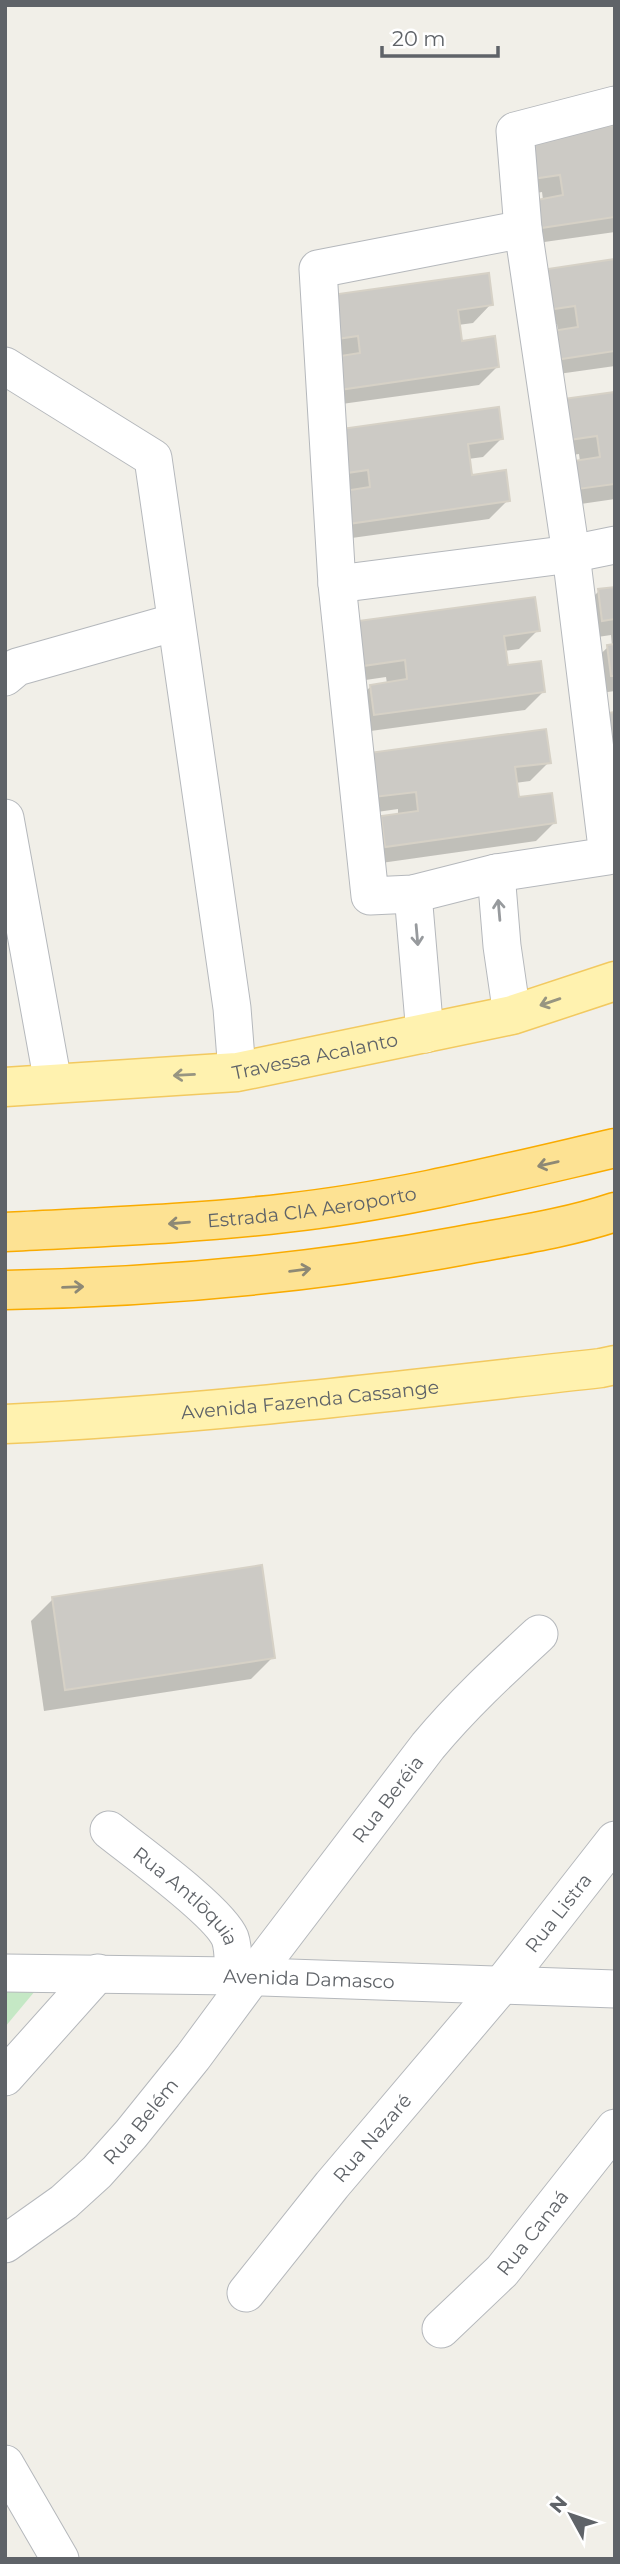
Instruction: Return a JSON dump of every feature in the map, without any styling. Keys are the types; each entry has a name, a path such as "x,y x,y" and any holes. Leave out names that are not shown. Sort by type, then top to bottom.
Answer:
{"highway":[{"name":"Estrada CIA Aeroporto","path":"5,1232 166,1224 289,1213 443,1188 615,1148"},
{"path":"5,1290 205,1282 379,1261 577,1224 615,1212"}],"main road":[{"name":"Travessa Acalanto","path":"5,1087 237,1072 512,1015 615,981"},
{"name":"Avenida Fazenda Cassange","path":"5,1424 96,1420 285,1403 615,1365"}],"street":[{"path":"523,229 318,269 337,584 370,896 413,894 496,873 608,856 571,554 523,229 515,131 615,105"},
{"path":"5,366 153,458 232,1008 237,1072"},
{"path":"337,584 571,554 615,545"},
{"path":"5,677 17,667 176,622"},
{"path":"5,818 53,1083"},
{"path":"496,873 502,946 512,1015"},
{"path":"413,894 425,1034"},
{"name":"Rua Beréia","path":"243,1977 436,1737 491,1678 539,1634"},
{"name":"Rua Antlōquia","path":"109,1830 204,1907 219,1923 230,1938 243,1977"},
{"name":"Rua Listra","path":"500,1987 615,1840"},
{"name":"Avenida Damasco","path":"5,1973 98,1973 615,1989"},
{"path":"5,2077 98,1973"},
{"name":"Rua Belém","path":"5,2244 64,2202 97,2172 194,2057 243,1977"},
{"name":"Rua Nazaré","path":"246,2293 332,2185 500,1987"},
{"name":"Rua Canaá","path":"441,2329 502,2271 615,2128"},
{"path":"5,2464 61,2559"}],"green space":[{"path":"5,1991 35,1991 5,2027"}],"building":[{"path":"615,125 615,217 541,228 537,200 563,195 560,175 532,179 526,138"},
{"path":"615,259 615,351 555,360 552,331 578,327 575,306 547,310 541,270"},
{"path":"489,273 493,305 458,310 462,341 495,336 499,367 339,390 334,357 360,353 358,336 330,340 324,296"},
{"path":"615,392 615,484 578,489 574,461 600,457 597,436 569,440 563,399"},
{"path":"499,407 503,439 468,444 472,475 506,470 510,501 348,524 344,491 370,487 368,470 340,474 334,430"},
{"path":"615,587 615,619 602,621 598,589"},
{"path":"535,597 540,631 504,636 508,665 541,661 545,692 374,715 370,685 407,679 405,660 363,666 358,621"},
{"path":"615,644 615,676 611,676 607,645"},
{"path":"615,712 615,751 613,751 608,713"},
{"path":"546,729 551,763 515,767 519,797 552,793 556,823 385,847 381,816 418,811 416,792 374,797 369,753"},
{"path":"262,1565 275,1658 65,1690 52,1597"}]}
